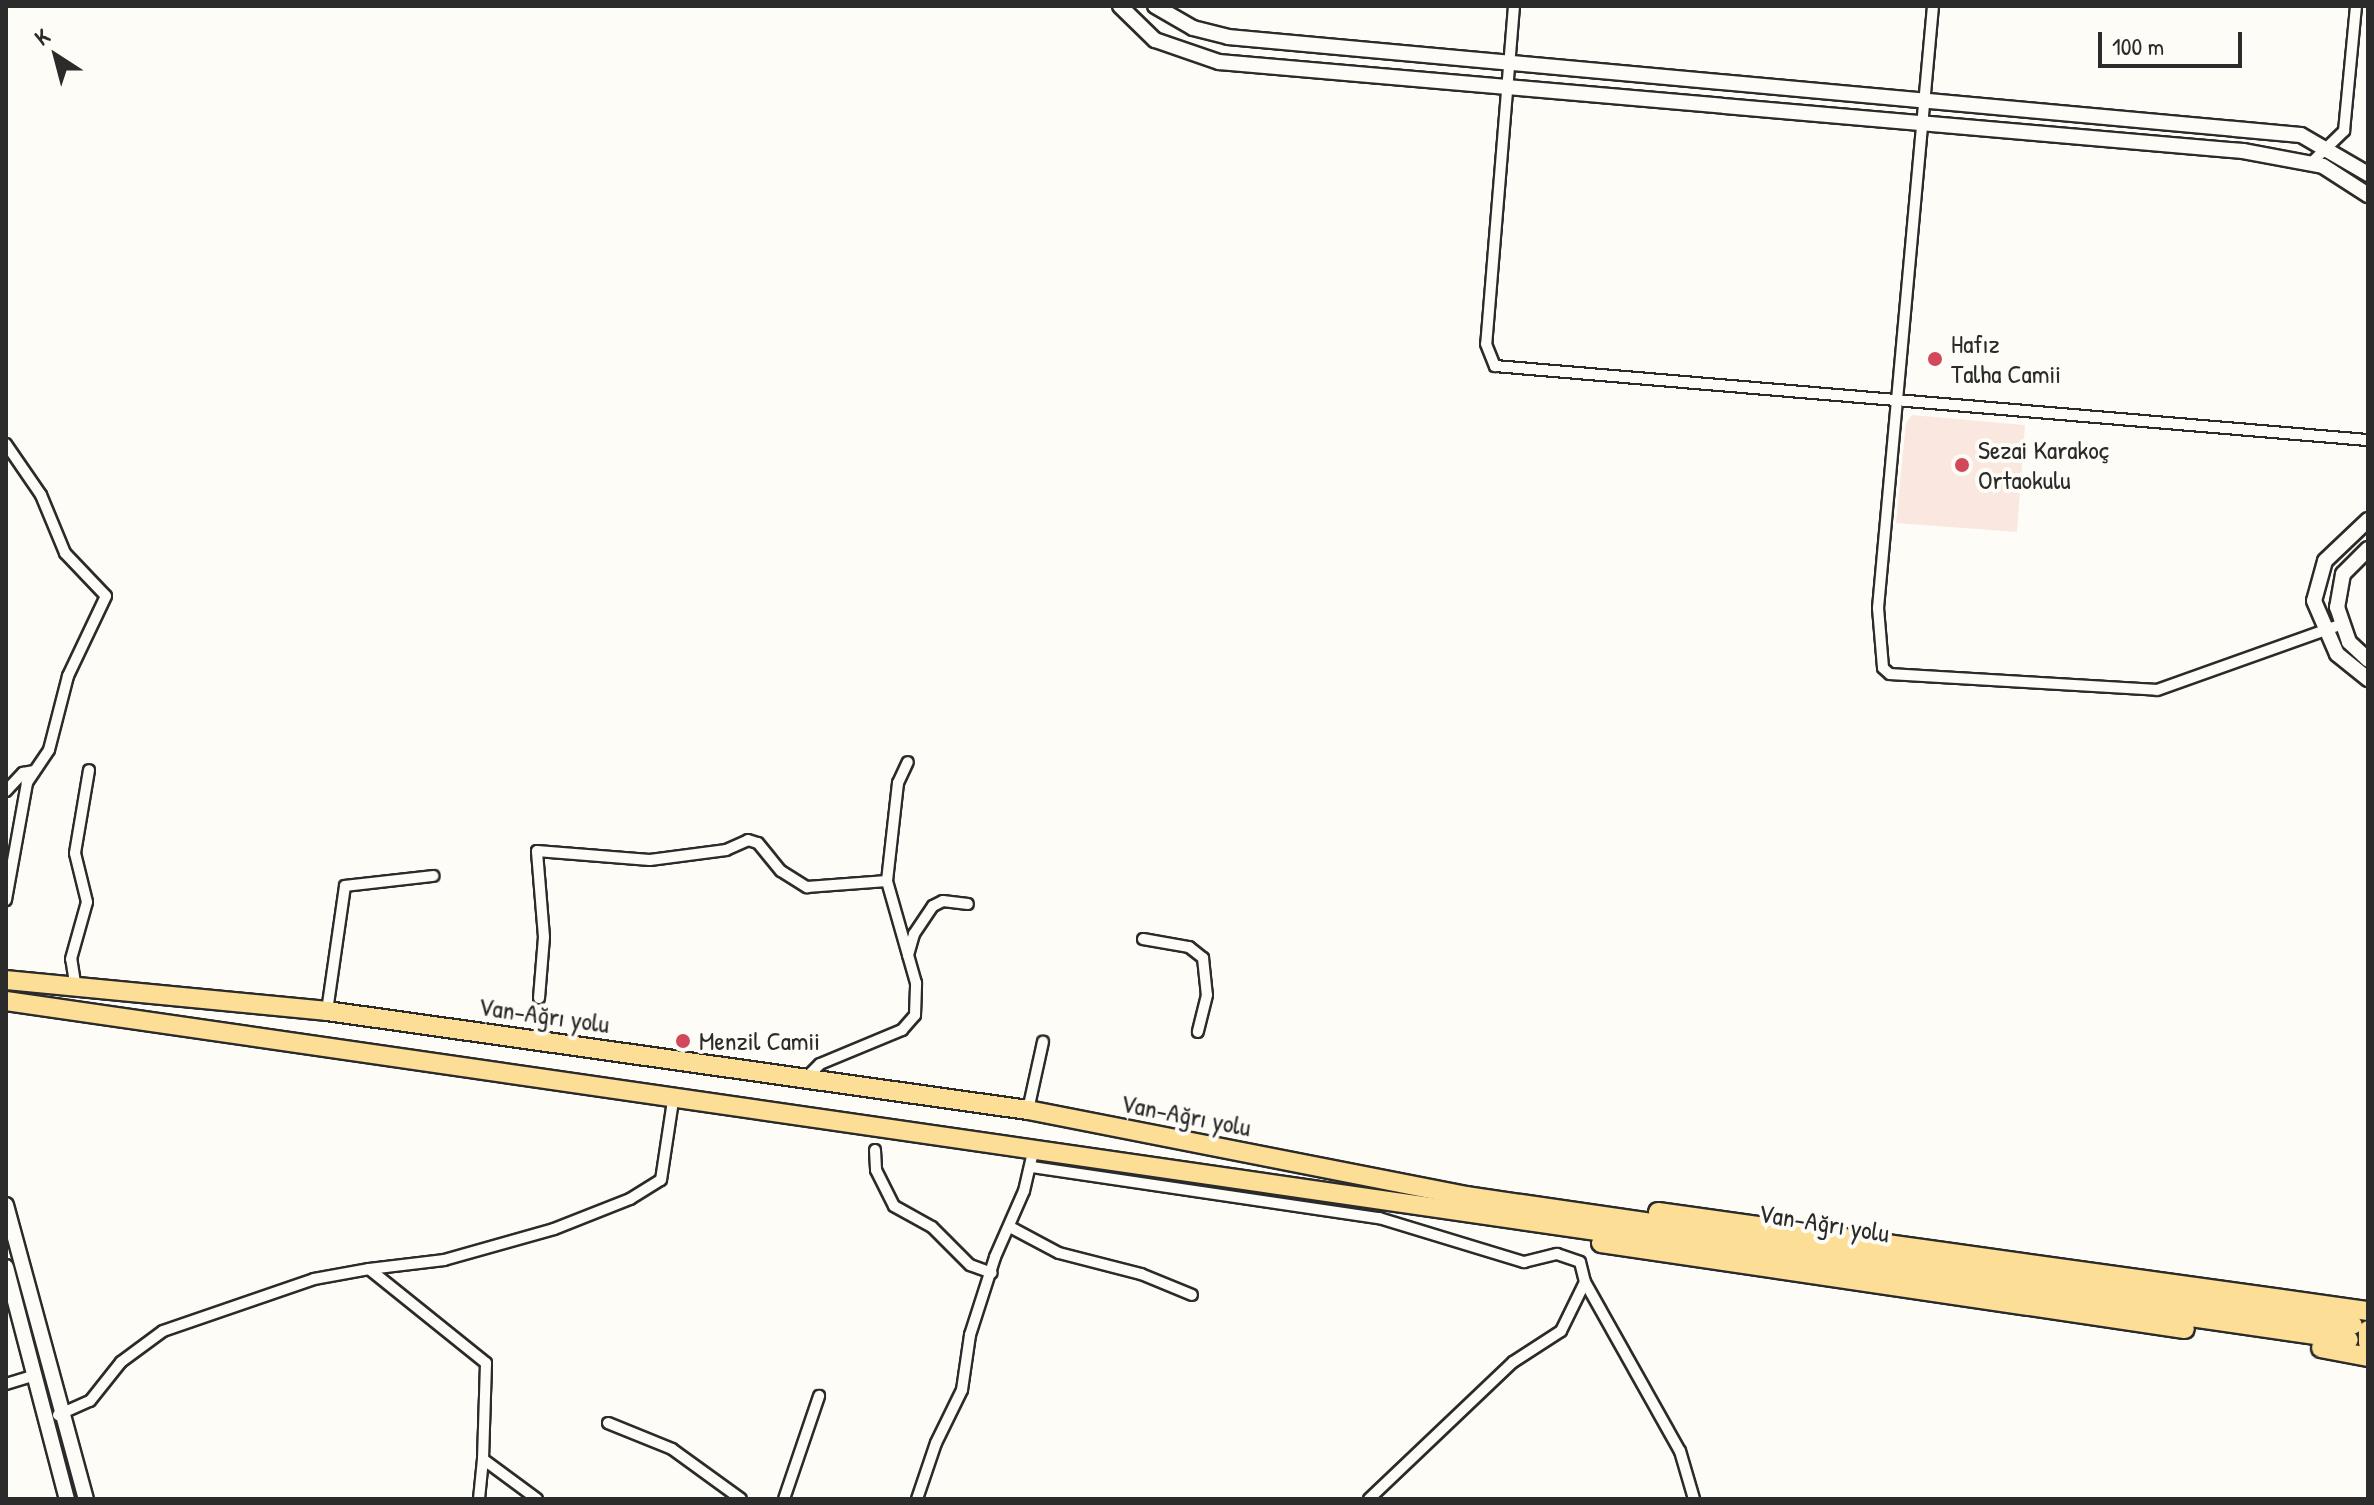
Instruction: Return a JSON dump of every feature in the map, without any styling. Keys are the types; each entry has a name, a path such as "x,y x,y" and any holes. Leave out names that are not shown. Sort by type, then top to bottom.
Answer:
{"highway":[{"name":"Van-Ağrı yolu","path":"6,980 327,1011 1028,1110 1534,1213 2360,1334"},
{"path":"6,1001 673,1101 1032,1160 1534,1213 1685,1215 2368,1311"},
{"path":"1534,1213 1631,1250 2368,1357"}],"street":[{"path":"1120,6 1155,40 1191,56 1921,122 2312,162 2368,195"},
{"path":"1155,6 1193,28 1228,37 2301,135 2329,148 2368,174"},
{"path":"1514,6 1486,344 1495,366 1897,403 2368,440"},
{"path":"1933,6 1878,608 1879,657 1890,674 2157,690 2340,625"},
{"path":"2312,162 2344,131 2356,6"},
{"path":"6,444 41,495 65,553 106,596 68,676 49,750 33,771 6,900"},
{"path":"2368,520 2342,542 2321,571 2314,601 2324,633 2349,668 2368,679"},
{"path":"2368,549 2352,560 2340,582 2340,625 2358,655 2368,660"},
{"path":"805,1079 820,1064 880,1042 910,1023 917,1000 887,881 898,783 908,762"},
{"path":"76,989 71,959 87,902 75,853 89,770"},
{"path":"6,791 23,773 33,771"},
{"path":"539,998 544,937 537,851 650,860 726,850 748,840 758,843 781,871 807,887 887,881"},
{"path":"327,1011 345,886 433,876"},
{"path":"908,957 914,934 933,906 943,901 968,904"},
{"path":"1143,939 1189,947 1203,958 1207,995 1198,1032"},
{"path":"1028,1110 1043,1042"},
{"path":"47,1416 66,1413 90,1401 121,1362 163,1331 300,1283 369,1269 444,1260 554,1229 630,1199 661,1180 673,1101"},
{"path":"875,1150 876,1170 894,1206 932,1227 970,1265 992,1273"},
{"path":"917,1499 936,1443 962,1390 970,1335 1032,1160 1379,1218 1524,1262 1557,1254 1580,1262 1585,1282 1680,1451 1694,1499"},
{"path":"6,1205 66,1413 86,1499"},
{"path":"1010,1227 1059,1253 1141,1274 1192,1295"},
{"path":"6,1267 67,1499"},
{"path":"369,1269 486,1363 479,1499"},
{"path":"1369,1499 1513,1362 1561,1331 1585,1282"},
{"path":"6,1384 35,1375"},
{"path":"784,1499 819,1396"},
{"path":"608,1423 672,1449 741,1499"},
{"path":"483,1459 537,1499"}],"shaded area":[{"name":"Sezai Karakoç Ortaokulu","path":"1912,415 2025,425 2017,532 1896,523 1906,423"}],"place":[{"name":"Hafız Talha Camii","path":"1935,359"},
{"name":"Sezai Karakoç Ortaokulu","path":"1962,465"},
{"name":"Menzil Camii","path":"683,1041"}]}
